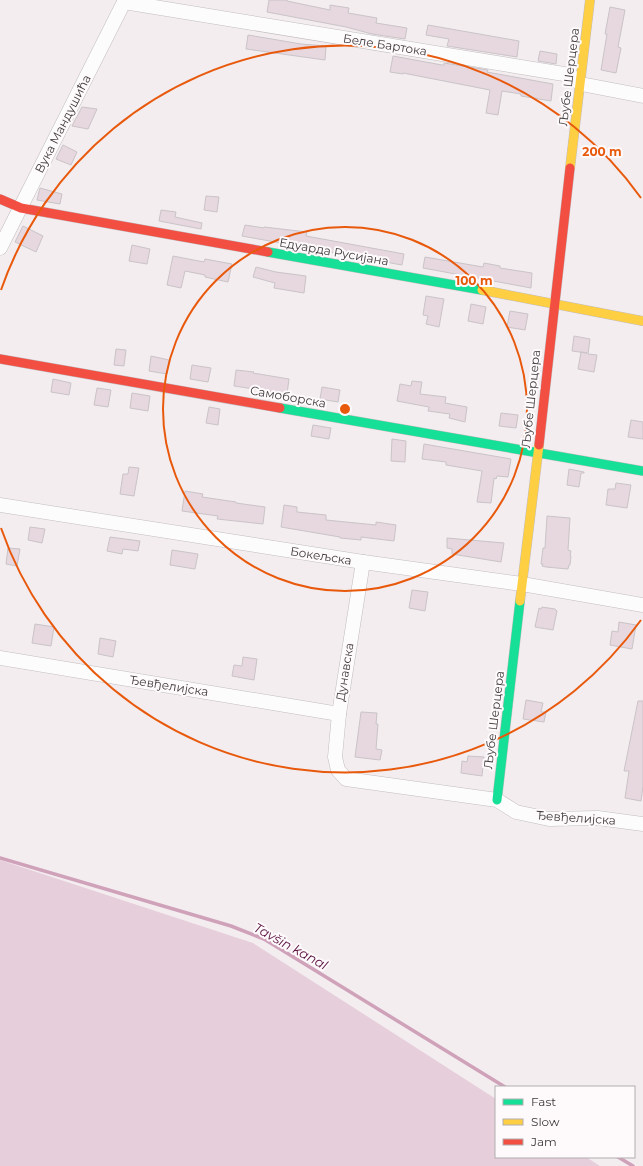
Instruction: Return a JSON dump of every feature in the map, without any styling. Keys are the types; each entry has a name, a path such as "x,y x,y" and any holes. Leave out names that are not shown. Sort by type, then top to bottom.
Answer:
{"street":[{"name":"Љубе Шерцера","path":"497,800 590,0"},
{"name":"Беле Бартока","path":"125,1 570,75 581,84 643,96"},
{"name":"Вука Мандушића","path":"0,248 125,1"},
{"name":"Едуарда Русијана","path":"0,199 21,208 554,303 643,321"},
{"name":"Самоборска","path":"0,359 643,471"},
{"name":"Бокељска","path":"0,505 363,562 522,584 643,605"},
{"name":"Дунавска","path":"346,780 338,770 335,757 339,714 363,562"},
{"name":"Ђевђелијска","path":"0,658 339,714"},
{"name":"Ђевђелијска","path":"346,780 497,800 516,812 549,819 598,818 643,824"}],"shaded area":[{"path":"0,860 253,943 495,1098 495,1158 588,1158 600,1166 0,1166"}],"building":[{"path":"269,0 287,0 330,10 330,5 349,8 348,13 377,18 376,23 407,28 405,39 372,34 346,27 267,12"},
{"path":"610,7 625,10 618,47 621,48 616,73 601,70"},
{"path":"428,25 519,41 517,57 447,46 449,39 426,35"},
{"path":"248,35 301,44 326,46 325,60 246,49"},
{"path":"540,51 557,54 556,64 538,61"},
{"path":"393,56 442,65 444,65 444,63 488,70 487,72 553,84 551,101 502,91 498,115 486,113 490,90 403,73 390,72"},
{"path":"82,107 97,109 88,129 72,126"},
{"path":"63,145 77,152 71,165 56,159"},
{"path":"40,188 62,194 60,204 37,200"},
{"path":"206,196 219,197 217,212 204,210"},
{"path":"161,210 176,212 175,217 202,223 201,229 159,221"},
{"path":"245,225 307,232 306,236 404,254 402,265 242,236"},
{"path":"23,226 43,236 36,252 15,242"},
{"path":"132,245 150,249 147,264 129,261"},
{"path":"173,256 204,262 205,259 232,264 228,282 185,271 181,288 167,285"},
{"path":"425,257 483,267 484,263 500,266 500,268 532,273 531,288 423,268"},
{"path":"256,267 276,272 306,276 304,293 274,288 275,283 253,277"},
{"path":"426,296 444,299 439,327 426,324 428,316 423,315"},
{"path":"471,304 486,307 483,324 468,321"},
{"path":"510,311 528,314 525,330 507,327"},
{"path":"574,336 590,339 588,354 597,355 594,372 578,369 581,352 572,351"},
{"path":"116,349 126,350 124,366 114,365"},
{"path":"151,356 169,360 167,374 149,371"},
{"path":"192,365 211,368 208,382 190,379"},
{"path":"236,370 289,379 287,394 234,386"},
{"path":"53,379 71,383 69,395 51,392"},
{"path":"412,381 422,382 420,394 446,397 445,403 467,407 465,422 449,418 450,414 428,411 429,407 397,401 400,384 411,386"},
{"path":"322,387 340,390 338,402 320,399"},
{"path":"97,388 111,390 108,407 94,405"},
{"path":"132,393 150,396 148,411 130,408"},
{"path":"209,407 220,409 218,425 206,423"},
{"path":"501,413 518,415 516,428 499,426"},
{"path":"631,420 643,422 643,439 628,437"},
{"path":"313,425 331,428 329,439 311,436"},
{"path":"392,439 406,441 405,462 391,461"},
{"path":"424,444 511,459 508,477 497,476 496,479 494,478 491,503 477,502 482,471 446,465 446,462 422,459"},
{"path":"129,467 139,468 134,496 120,494 123,474 128,474"},
{"path":"569,469 584,472 581,473 579,487 567,485"},
{"path":"616,483 631,485 627,508 606,505 608,489 615,489"},
{"path":"185,491 203,494 202,497 265,507 263,524 217,519 218,516 182,511"},
{"path":"284,505 297,507 297,512 326,515 326,520 376,525 376,522 396,525 394,541 361,537 361,540 340,538 281,527"},
{"path":"547,516 570,518 568,550 571,551 571,556 568,569 546,567 542,566 543,564 541,564 543,548 545,548"},
{"path":"30,527 45,529 42,543 28,540"},
{"path":"110,537 140,541 138,551 123,549 122,554 107,551"},
{"path":"447,538 504,543 501,562 452,554 452,549 447,548"},
{"path":"8,548 20,549 17,566 6,564"},
{"path":"172,550 198,554 195,569 170,565"},
{"path":"412,590 428,592 425,611 409,608"},
{"path":"542,607 555,609 557,611 553,630 535,627 539,608 541,609"},
{"path":"619,622 636,625 632,649 610,645 612,631 618,632"},
{"path":"35,624 54,627 51,646 32,643"},
{"path":"100,638 116,641 113,657 98,654"},
{"path":"243,657 257,659 254,680 232,676 234,665 242,666"},
{"path":"526,700 543,703 541,712 546,712 544,722 523,719"},
{"path":"638,701 643,701 643,786 641,801 625,798 629,771 624,771"},
{"path":"361,712 377,713 376,724 378,724 376,749 382,750 380,760 355,757"},
{"path":"468,756 484,757 482,776 461,773 462,761 467,762"}],"waterway":[{"name":"Tavšin kanal","path":"0,858 231,926 264,939 503,1086"},
{"name":"Tavšin kanal","path":"620,1158 633,1166"}],"traffic: fast":[{"path":"268,252 482,290"},
{"path":"280,408 643,471"},
{"path":"497,800 520,601"}],"traffic: slow":[{"path":"570,168 590,0"},
{"path":"482,290 643,321"},
{"path":"520,601 539,445"}],"traffic: jam":[{"path":"539,445 570,168"},
{"path":"0,199 21,208 268,252"},
{"path":"0,359 280,408"}]}
